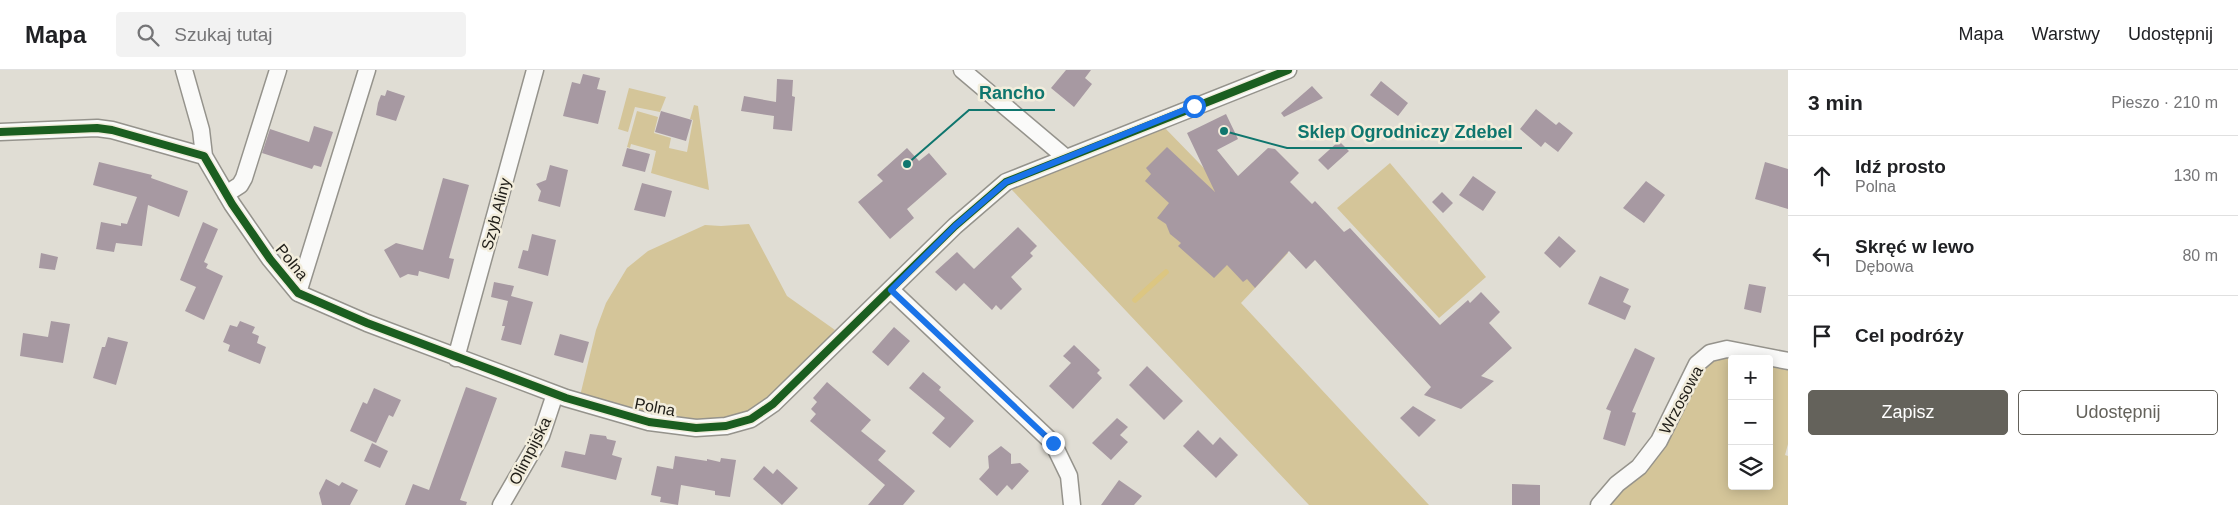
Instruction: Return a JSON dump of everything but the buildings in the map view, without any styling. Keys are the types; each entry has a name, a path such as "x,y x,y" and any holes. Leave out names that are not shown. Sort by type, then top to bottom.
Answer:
{"street":[{"path":"0,132 97,128 112,130 204,156 201,130 184,70"},
{"path":"226,194 240,185 244,178 278,70"},
{"path":"298,293 367,70"},
{"name":"Szyb Aliny","path":"456,358 534,70"},
{"path":"962,70 1065,158"},
{"name":"Polna","path":"204,156 226,194 270,259 298,293 456,358 555,394 649,422 696,428 726,426 751,419 773,404 955,226 1006,182 1288,70"},
{"path":"891,290 1053,443 1069,476 1072,505"},
{"name":"Wrzosowa","path":"1600,505 1617,484 1639,468 1659,441 1697,364 1710,353 1727,349 1788,361"},
{"name":"Olimpijska","path":"500,505 541,436 555,394"}],"shaded area":[{"path":"629,88 666,97 660,112 635,107 628,132 618,129"},
{"path":"694,105 698,106 709,190 651,173 656,151 631,144 630,148 627,147 637,111 658,117 654,133 671,138 669,148 687,152 693,120 690,119"},
{"path":"1163,126 1288,253 1241,303 1429,505 1309,505 1012,190 1017,185"},
{"path":"1390,163 1486,277 1439,318 1337,208"},
{"path":"749,224 787,296 835,330 810,359 749,413 732,418 708,420 646,415 580,396 596,330 606,303 627,268 648,251 705,225"},
{"path":"1728,357 1728,490 1773,490 1773,365 1788,367 1788,444 1785,455 1788,456 1788,505 1606,505 1698,370 1716,358"}],"waterway":[{"path":"1135,300 1166,272"}],"cycle path":[{"path":"0,132 97,128 112,130 204,156 232,204 270,259 298,293 367,323 566,398 649,422 696,428 726,426 751,419 773,404 955,226 1006,182 1288,70"}],"place":[{"name":"Sklep Ogrodniczy Zdebel","path":"1224,131"},
{"name":"Rancho","path":"907,164"}],"route":[{"path":"1053,443 891,290 955,226 1006,182 1194,106"}]}
